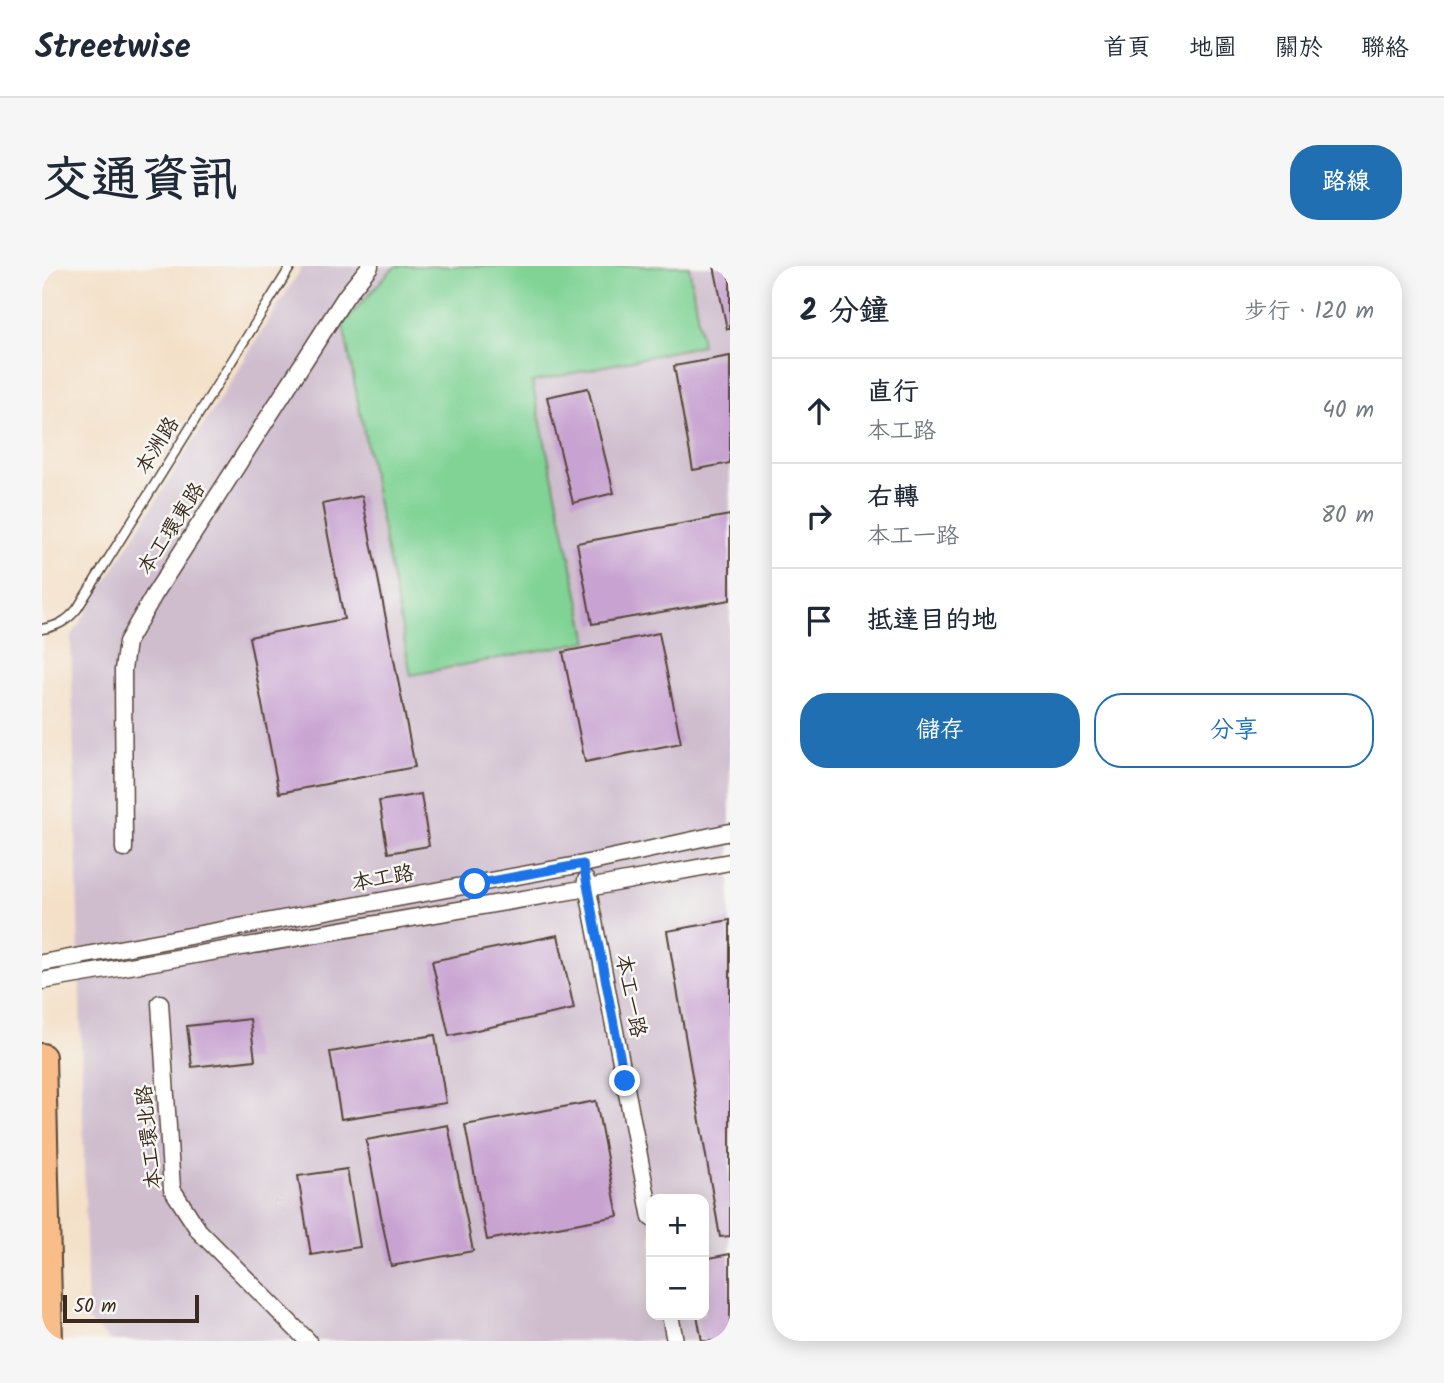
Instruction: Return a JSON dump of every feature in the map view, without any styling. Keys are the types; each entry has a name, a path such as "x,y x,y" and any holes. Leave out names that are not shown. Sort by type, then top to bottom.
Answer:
{"main road":[{"path":"42,1057 49,1341"}],"street":[{"name":"本工環東路","path":"124,849 123,670 127,642 346,296 370,266"},
{"name":"本工路","path":"42,963 583,864 730,832"},
{"name":"本工路","path":"42,981 730,862"},
{"name":"本工一路","path":"583,864 646,1194"},
{"name":"本工環北路","path":"160,1003 172,1189 199,1231 308,1341"},
{"path":"671,1320 675,1341"}],"lane":[{"name":"本洲路","path":"42,629 56,627 68,619 77,608 291,266"}],"shaded area":[{"path":"303,266 730,266 730,1341 111,1341 88,1321 71,637"}],"green space":[{"path":"396,266 689,266 702,345 532,382 588,641 411,675 343,324"}],"building":[{"path":"714,266 730,266 730,329 727,329"},
{"path":"730,356 730,463 693,470 674,366"},
{"path":"588,388 614,493 573,503 547,397"},
{"path":"362,496 415,767 279,793 249,637 344,619 322,504"},
{"path":"730,515 730,600 592,624 577,543"},
{"path":"659,633 681,743 585,762 563,652"},
{"path":"421,794 429,846 388,853 379,801"},
{"path":"730,920 730,1236 720,1237 667,931"},
{"path":"558,935 574,1009 449,1036 432,961"},
{"path":"250,1019 255,1060 192,1067 187,1026"},
{"path":"435,1035 446,1103 341,1119 330,1052"},
{"path":"596,1101 618,1216 487,1240 465,1125"},
{"path":"448,1125 473,1251 391,1266 366,1140"},
{"path":"347,1169 360,1247 311,1255 298,1176"},
{"path":"730,1254 730,1341 702,1341 698,1320 709,1320 709,1258"}],"route":[{"path":"475,884 583,864 625,1081"}]}
